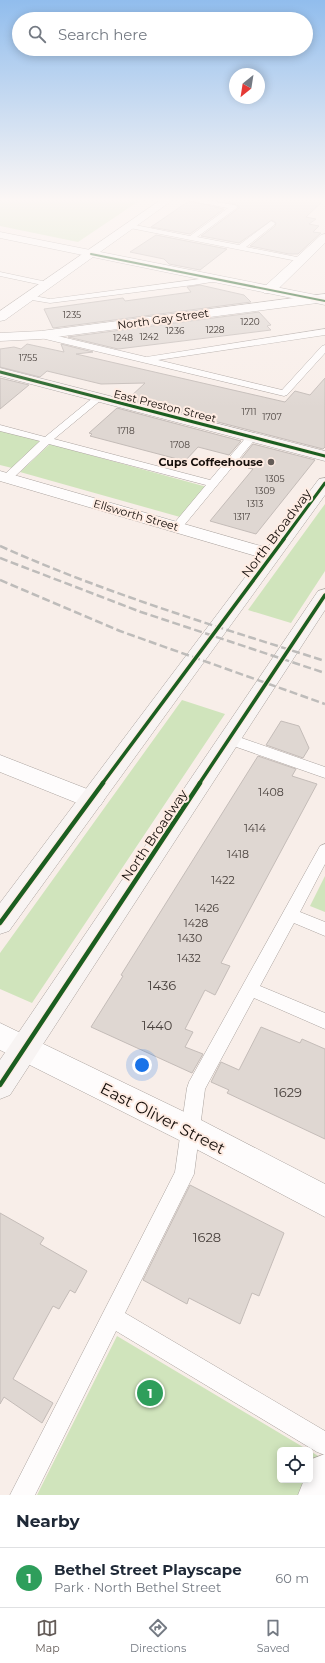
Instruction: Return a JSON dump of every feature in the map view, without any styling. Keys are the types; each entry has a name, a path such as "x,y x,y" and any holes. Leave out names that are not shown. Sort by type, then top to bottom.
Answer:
{"main road":[{"name":"East Preston Street","path":"0,372 325,456"},
{"name":"North Broadway","path":"0,923 325,484"},
{"name":"North Broadway","path":"0,1085 12,1042 230,739 325,595"}],"street":[{"path":"0,316 70,269"},
{"path":"164,269 322,300"},
{"path":"269,290 292,269"},
{"name":"North Gay Street","path":"0,337 40,335 322,300"},
{"name":"Ellsworth Street","path":"4,477 272,555"},
{"path":"0,764 92,800"},
{"name":"East Oliver Street","path":"12,1042 190,1130 325,1201"},
{"path":"317,1495 325,1472"}],"lane":[{"path":"0,274 48,284"},
{"path":"29,297 50,301 215,279"},
{"path":"144,360 325,332"},
{"path":"40,335 284,393 325,348"},
{"path":"4,477 98,398"},
{"path":"0,428 213,484"},
{"path":"177,527 252,438"},
{"path":"230,739 325,774"},
{"path":"22,1495 184,1174 196,1088 325,850"},
{"path":"291,915 325,930"},
{"path":"250,989 325,1021"},
{"path":"112,1317 325,1444"}],"green space":[{"path":"0,430 42,441 12,468 0,465"},
{"path":"50,444 207,487 180,517 20,472"},
{"path":"325,504 325,571 291,623 248,610"},
{"path":"182,700 225,714 32,1003 0,989 0,953"},
{"path":"325,876 325,912 310,906"},
{"path":"117,1336 303,1447 277,1447 277,1483 313,1483 313,1453 325,1460 325,1495 37,1495"}],"building":[{"path":"200,285 244,295 251,302 53,328 44,309 123,298 125,301 191,292 187,287"},
{"path":"259,312 271,325 267,326 271,330 118,349 68,337"},
{"path":"27,344 64,352 61,344 93,352 76,354 285,402 295,391 310,395 325,378 325,447 323,449 128,399 145,383 101,384 47,371 40,377 0,367 0,349 14,347 21,349"},
{"path":"0,378 29,385 0,409"},
{"path":"117,408 241,441 229,455 198,447 185,461 90,436 92,434 89,433"},
{"path":"253,444 315,460 256,534 210,521 253,469 248,468 253,462 241,459"},
{"path":"281,721 299,726 309,748 303,758 266,745"},
{"path":"258,756 296,769 292,776 317,784 221,963 230,966 215,995 205,990 185,1029 193,1032 185,1047 203,1054 192,1073 91,1027 123,976 121,975"},
{"path":"261,1027 300,1043 302,1039 325,1049 325,1139 227,1093 229,1090 211,1082 221,1062 239,1070"},
{"path":"190,1185 284,1233 259,1296 252,1293 240,1324 189,1298 187,1304 143,1280"},
{"path":"0,1213 44,1238 40,1244 87,1271 75,1293 70,1290 59,1309 53,1306 13,1379 53,1403 42,1423 4,1397 0,1404"}],"railway":[{"path":"0,546 120,594 325,661"},
{"path":"0,558 141,612 325,673"},
{"path":"0,580 120,631 325,704"}],"cycle path":[{"path":"165,269 325,301"},
{"path":"0,372 325,456"},
{"path":"0,923 325,483"},
{"path":"0,1085 325,595"}],"place":[{"name":"Cups Coffeehouse","path":"271,462"},
{"name":"Bethel Street Playscape","path":"150,1393"}]}
